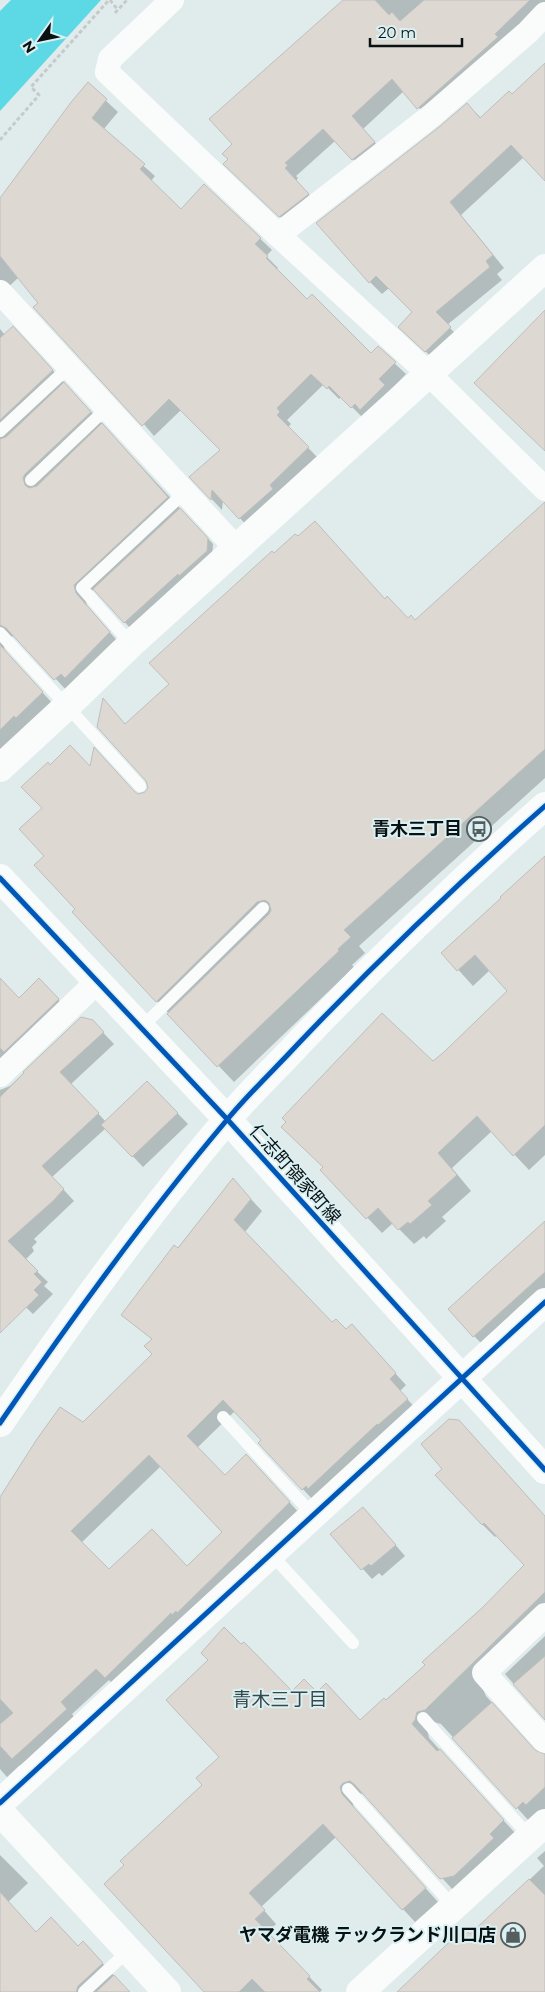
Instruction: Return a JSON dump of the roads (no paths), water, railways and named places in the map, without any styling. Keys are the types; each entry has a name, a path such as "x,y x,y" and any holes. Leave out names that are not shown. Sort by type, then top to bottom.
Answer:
{"street":[{"path":"172,0 110,59 107,72 278,235 429,374 545,489"},
{"path":"278,235 431,116 528,32 545,14"},
{"path":"0,768 68,706 131,644 545,268"},
{"path":"0,292 236,548"},
{"path":"0,1423 54,1344 116,1259 227,1119 410,929 545,806"},
{"name":"仁志町領家町線","path":"0,878 227,1119 545,1470"},
{"path":"0,1074 98,981"},
{"path":"0,1803 545,1302"},
{"path":"545,1615 484,1673 545,1741"},
{"path":"0,1812 167,1992"},
{"path":"360,1992 537,1830"}],"lane":[{"path":"0,431 69,367"},
{"path":"31,480 107,408"},
{"path":"131,644 82,588 185,492"},
{"path":"0,633 140,786"},
{"path":"142,1027 263,908"},
{"path":"223,1418 313,1515"},
{"path":"270,1554 353,1643"},
{"path":"423,1718 537,1830"},
{"path":"348,1789 453,1906"},
{"path":"84,1992 128,1951"}],"water":[{"path":"11,0 101,0 0,111 0,11"}],"place":[{"name":"青木三丁目","path":"479,829"},
{"name":"ヤマダ電機 テックランド川口店","path":"513,1935"}],"district":[{"name":"青木三丁目","path":"280,1699"}]}
